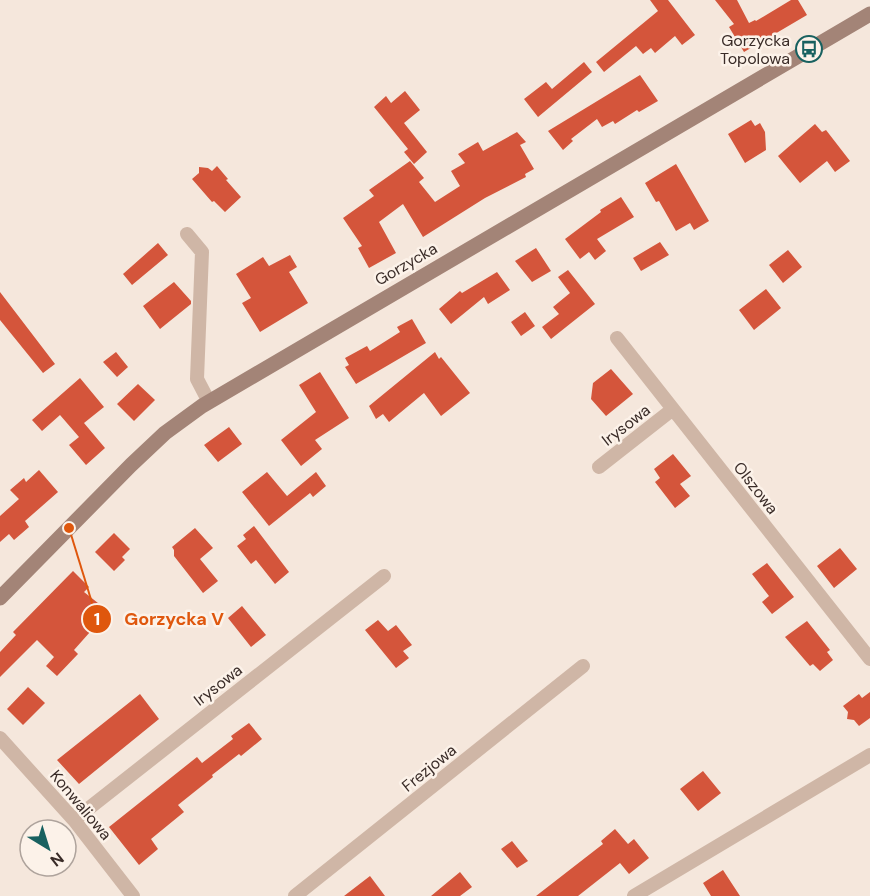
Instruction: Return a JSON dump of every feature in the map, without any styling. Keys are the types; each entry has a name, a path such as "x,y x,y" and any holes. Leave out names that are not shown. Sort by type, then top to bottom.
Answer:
{"street":[{"name":"Gorzycka","path":"0,598 136,459 165,433 209,402 870,14"},
{"path":"187,234 202,252 197,379 209,402"},
{"name":"Olszowa","path":"617,338 870,659"},
{"name":"Irysowa","path":"599,468 673,410"},
{"name":"Irysowa","path":"77,818 384,576"},
{"name":"Frezjowa","path":"295,896 583,666"},
{"name":"Konwaliowa","path":"0,738 72,818"},
{"path":"634,896 870,755"},
{"name":"Konwaliowa","path":"78,825 134,896"}],"building":[{"path":"650,0 668,0 695,35 682,45 675,36 655,53 651,48 643,54 636,46 604,72 596,62 658,11"},
{"path":"715,0 737,0 749,23 791,0 798,0 807,15 744,52 729,27 734,24"},
{"path":"584,62 592,72 538,117 524,99 546,82 552,89"},
{"path":"640,75 658,101 639,112 637,110 615,124 613,121 602,127 597,119 571,139 573,141 563,150 548,131"},
{"path":"405,91 420,110 404,123 427,152 414,164 404,152 408,149 374,107 386,96 391,103"},
{"path":"751,120 755,126 760,123 765,132 766,150 745,163 728,134"},
{"path":"815,124 822,132 826,130 850,161 835,172 827,161 800,183 778,156"},
{"path":"517,132 526,142 520,145 534,169 525,174 526,177 485,198 423,237 403,204 379,222 396,253 369,268 358,248 362,246 343,218 374,196 369,190 410,161 424,178 419,182 435,202 460,186 451,171 465,163 458,154 478,142 483,151"},
{"path":"676,164 709,221 694,230 690,223 676,231 659,201 656,202 645,183"},
{"path":"217,166 241,197 225,212 214,201 212,202 192,179 199,173 199,167 212,171"},
{"path":"621,197 634,217 597,239 606,251 595,260 589,252 580,259 565,239 601,212 600,210"},
{"path":"660,242 669,255 641,271 633,258"},
{"path":"158,243 168,255 132,285 123,274"},
{"path":"536,248 551,271 532,282 515,261"},
{"path":"788,250 802,267 783,283 769,265"},
{"path":"290,255 297,267 289,272 308,303 260,332 242,303 251,298 236,274 263,257 269,266"},
{"path":"568,270 595,304 551,339 542,327 559,314 553,307 570,293 558,277"},
{"path":"497,272 510,290 488,304 484,297 451,324 439,309 460,291 462,293"},
{"path":"174,282 191,301 191,304 160,329 143,306"},
{"path":"766,289 781,308 754,330 739,310"},
{"path":"0,292 55,364 43,373 0,320"},
{"path":"525,312 535,326 521,336 511,322"},
{"path":"412,319 426,343 356,384 345,367 349,365 345,358 367,346 370,351 400,332 397,327"},
{"path":"116,352 128,367 117,377 103,362"},
{"path":"435,352 470,393 441,416 424,393 389,422 383,414 376,419 369,406"},
{"path":"611,369 633,394 606,416 591,399 593,383"},
{"path":"320,372 349,418 315,440 322,449 301,466 281,440 316,412 299,385"},
{"path":"80,378 104,407 84,423 105,448 86,465 69,445 79,437 60,415 42,431 32,420"},
{"path":"138,384 155,400 134,421 117,404"},
{"path":"229,427 242,444 218,462 204,445"},
{"path":"673,454 691,476 680,484 690,496 675,508 655,482 660,478 654,469"},
{"path":"39,470 58,492 25,521 29,527 14,540 9,534 0,542 0,516 19,499 10,490 24,478 26,482"},
{"path":"267,472 287,496 316,472 326,486 313,497 310,493 269,526 242,492"},
{"path":"254,526 289,572 275,584 256,560 251,564 237,546 246,539 243,535"},
{"path":"195,528 213,548 200,559 218,581 203,593 174,556 172,547"},
{"path":"114,533 130,549 122,557 125,560 114,571 95,552"},
{"path":"840,548 857,569 834,588 817,566"},
{"path":"767,563 794,597 772,614 762,602 769,596 752,574"},
{"path":"73,571 89,587 84,592 103,607 101,610 106,614 74,650 78,654 57,676 46,666 54,657 37,640 0,677 0,652 16,635 13,632"},
{"path":"242,606 266,635 251,647 228,618"},
{"path":"378,620 388,631 396,625 412,645 403,651 409,658 396,668 365,630"},
{"path":"807,621 830,650 827,652 833,660 820,671 813,664 810,666 785,637"},
{"path":"28,687 45,703 23,725 7,709"},
{"path":"870,692 870,718 859,726 854,720 847,719 848,712 843,706 859,694 862,698"},
{"path":"140,694 159,719 79,784 57,760"},
{"path":"249,723 262,739 212,775 213,777 178,805 184,812 151,839 158,849 139,865 109,827 197,757 202,763 233,739 231,736"},
{"path":"703,771 721,793 698,811 680,789"},
{"path":"615,829 628,844 634,839 649,858 629,874 620,863 578,896 536,896 603,844 601,841"},
{"path":"512,841 528,861 517,868 501,849"},
{"path":"723,870 740,896 711,896 703,883"},
{"path":"460,872 472,887 460,896 431,896"},
{"path":"370,876 385,896 344,896"}],"place":[{"name":"Gorzycka Topolowa","path":"809,49"},
{"name":"Gorzycka V","path":"69,528"}]}
